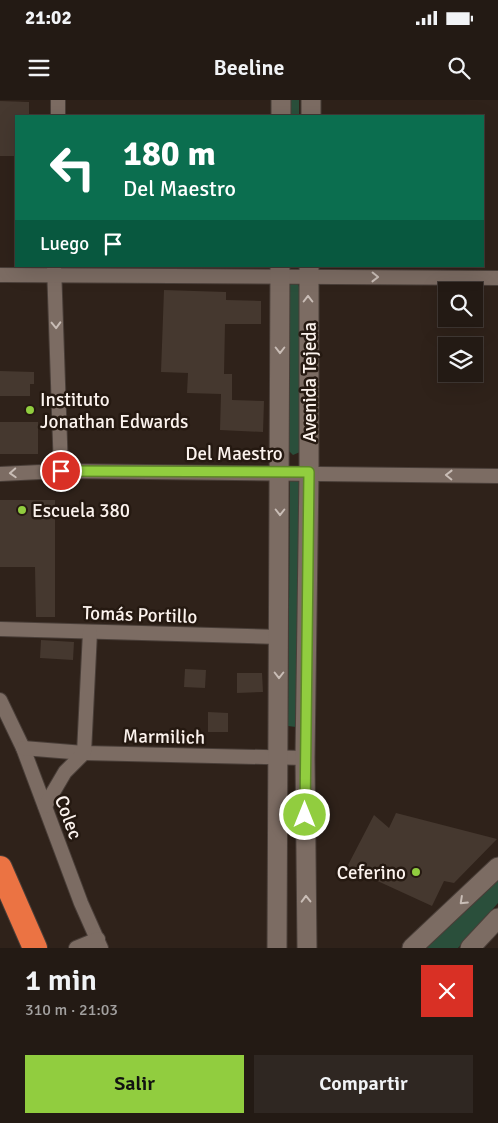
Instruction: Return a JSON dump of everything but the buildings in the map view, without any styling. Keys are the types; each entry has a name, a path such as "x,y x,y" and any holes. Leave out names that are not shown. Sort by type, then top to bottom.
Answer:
{"highway":[{"path":"0,868 35,943"}],"main road":[{"path":"281,100 281,115"},
{"path":"311,100 311,115"},
{"name":"Avenida Tejeda","path":"277,948 280,271"},
{"name":"Avenida Tejeda","path":"306,948 305,758 309,472 308,271"},
{"path":"412,948 498,867"},
{"path":"470,948 498,918"}],"street":[{"path":"58,100 58,115"},
{"path":"54,271 61,471"},
{"path":"0,274 54,271 308,271 498,278"},
{"name":"Del Maestro","path":"0,474 61,471 309,472 498,476"},
{"name":"Tomás Portillo","path":"0,629 279,637"},
{"path":"45,806 65,772 84,753 90,632"},
{"name":"Colec","path":"0,700 23,748 99,944"},
{"name":"Marmilich","path":"23,748 84,753 305,758"},
{"path":"76,948 99,944"}],"green space":[{"path":"288,100 299,100 299,115 288,115"},
{"path":"297,280 299,287 300,452 293,455 288,450 289,281"},
{"path":"290,478 299,478 300,537 296,727 288,726"},
{"path":"498,873 498,903 458,948 422,948"}],"place":[{"name":"Instituto Jonathan Edwards","path":"30,410"},
{"name":"Escuela 380","path":"22,510"},
{"name":"Ceferino","path":"416,872"}],"route":[{"path":"61,471 309,472 305,815"}]}
